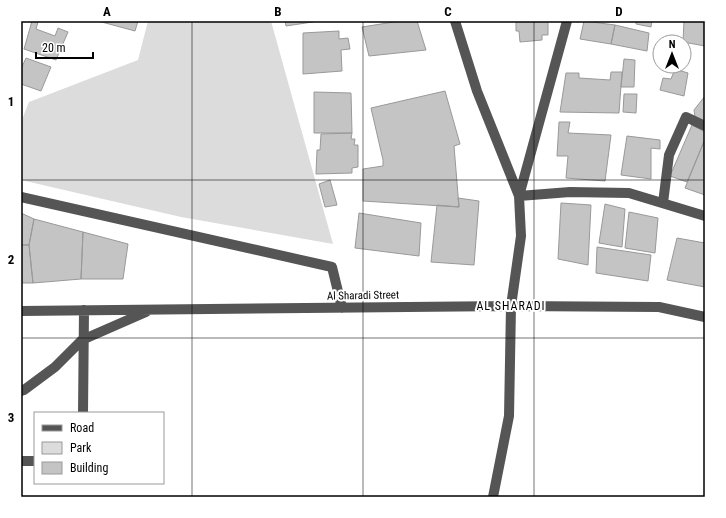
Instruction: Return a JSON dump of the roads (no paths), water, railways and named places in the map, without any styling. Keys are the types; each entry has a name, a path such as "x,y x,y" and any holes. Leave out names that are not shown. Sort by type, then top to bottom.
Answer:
{"street":[{"path":"456,21 477,91 519,196"},
{"path":"493,497 509,416 511,306 521,236 519,196 567,21"},
{"path":"663,203 669,156 686,117 705,126"},
{"path":"519,196 570,192 629,193 705,216"},
{"path":"21,197 332,267 342,308"},
{"name":"Al Sharadi Street","path":"23,311 511,306 659,307 705,317"},
{"path":"83,412 82,340 84,310"},
{"path":"21,391 55,367 82,340 152,310"},
{"path":"21,461 34,461"}],"district":[{"name":"AL SHARADI","path":"511,306"}]}
